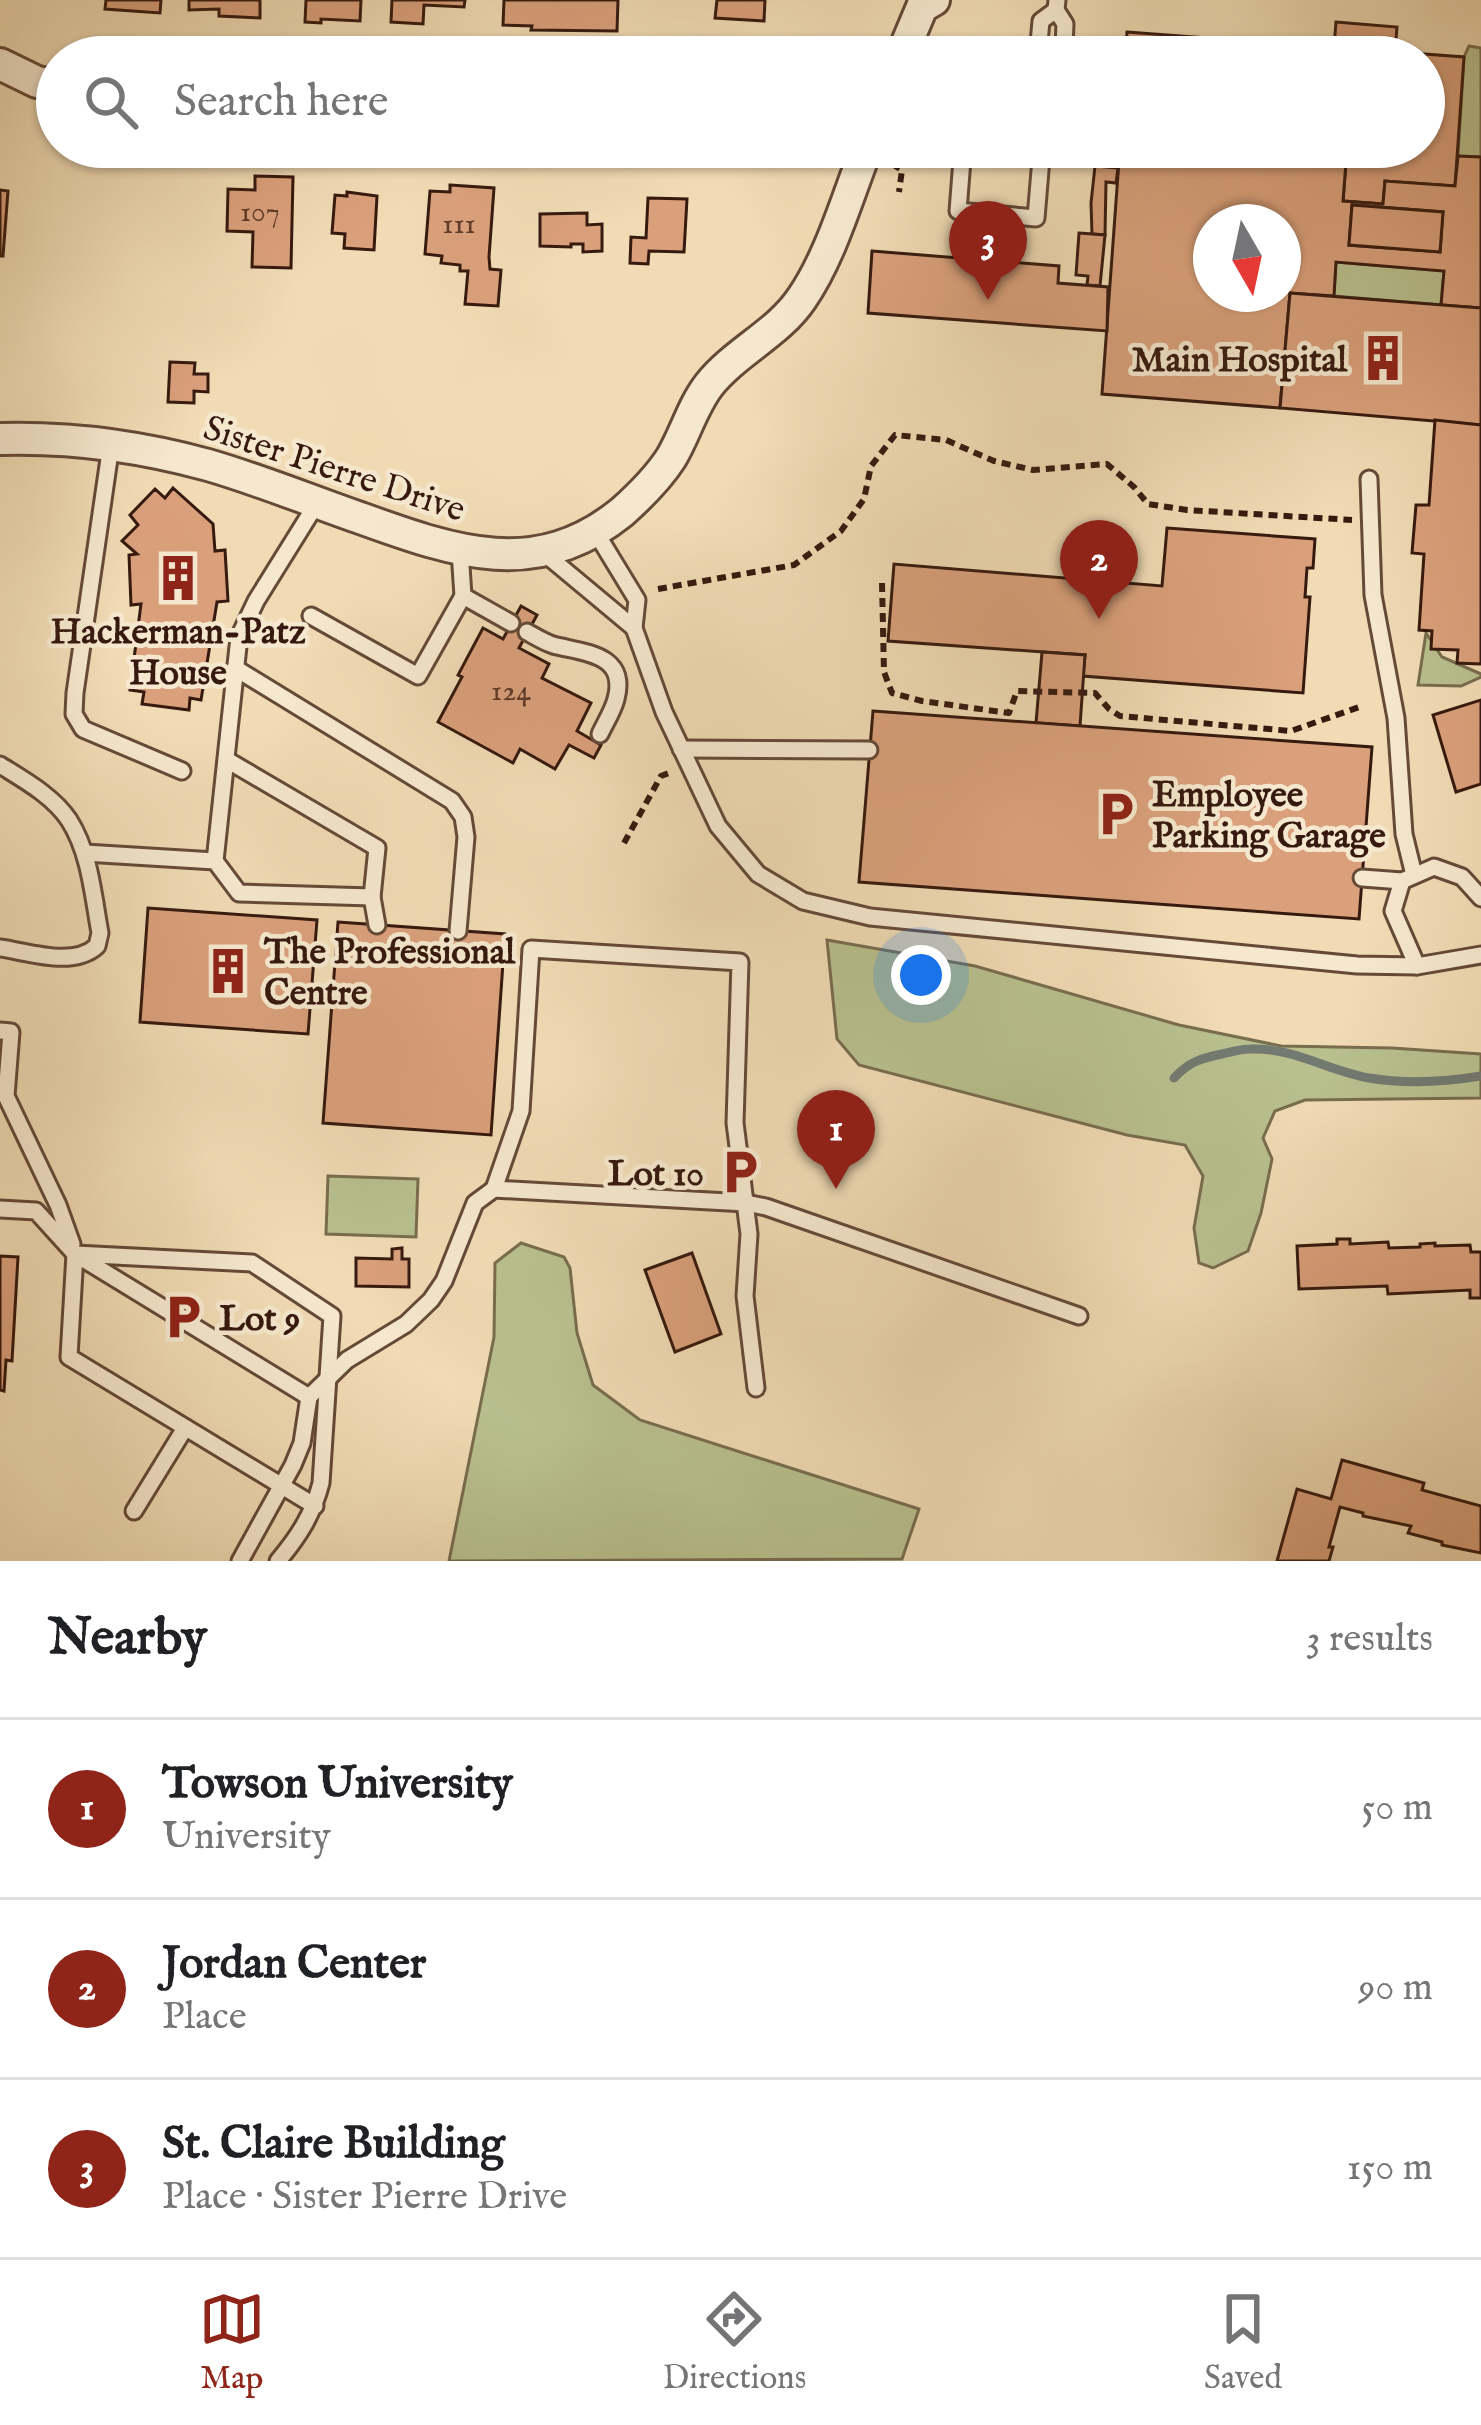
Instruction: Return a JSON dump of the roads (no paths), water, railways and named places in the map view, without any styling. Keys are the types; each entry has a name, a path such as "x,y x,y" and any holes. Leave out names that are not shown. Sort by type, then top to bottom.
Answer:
{"street":[{"path":"910,36 922,7 934,0"},
{"path":"0,64 36,81"},
{"name":"Sister Pierre Drive","path":"0,439 75,440 204,464 460,551 504,554 569,544 595,531 650,485 672,457 706,388 802,300 868,168"}],"lane":[{"path":"1040,36 1041,21 1057,5 1066,24 1065,36"},
{"path":"961,168 958,211 1036,218 1040,168"},
{"path":"112,445 74,714 82,729 182,771"},
{"path":"1369,479 1373,595 1396,718 1408,878 1393,911 1417,966"},
{"path":"317,503 239,637 214,861 239,892 372,897"},
{"path":"595,531 638,600 634,628 664,712 718,826 758,874 803,901 870,917 1357,965 1417,966 1481,955"},
{"path":"311,616 418,676 463,596 460,551"},
{"path":"542,551 634,628"},
{"path":"463,596 512,623"},
{"path":"527,632 549,644 592,652 610,664 617,680 616,697 600,734"},
{"path":"235,668 452,801 464,817 466,837 458,931"},
{"path":"681,749 869,750"},
{"path":"227,760 376,848 372,897 376,925"},
{"path":"0,765 38,790 68,818 85,853 100,933 90,952 64,957 0,948"},
{"path":"85,853 214,861"},
{"path":"1362,878 1408,878 1434,867 1462,877 1481,898"},
{"path":"241,1561 302,1443 309,1397 329,1376 406,1324 431,1300 444,1281 475,1203 494,1189 521,1111 531,949 740,962 735,1123 746,1203 745,1295 756,1388"},
{"path":"0,1031 11,1032 3,1095 58,1205 75,1254 69,1357 315,1506"},
{"path":"494,1189 766,1207 1079,1316"},
{"path":"0,1209 35,1211 75,1254 309,1397"},
{"path":"75,1254 252,1263 332,1316 321,1483 301,1534 278,1561"},
{"path":"134,1510 185,1427"}],"waterway":[{"path":"1174,1078 1202,1059 1250,1049 1280,1052 1383,1080 1481,1076"}],"place":[{"name":"St. Claire Building","path":"988,300"},
{"name":"Main Hospital","path":"1383,358"},
{"name":"Hackerman-Patz House","path":"178,578"},
{"name":"Jordan Center","path":"1099,619"},
{"name":"Employee Parking Garage","path":"1116,814"},
{"name":"The Professional Centre","path":"228,971"},
{"name":"Lot 10","path":"740,1172"},
{"name":"Towson University","path":"836,1189"},
{"name":"Lot 9","path":"183,1317"}]}
